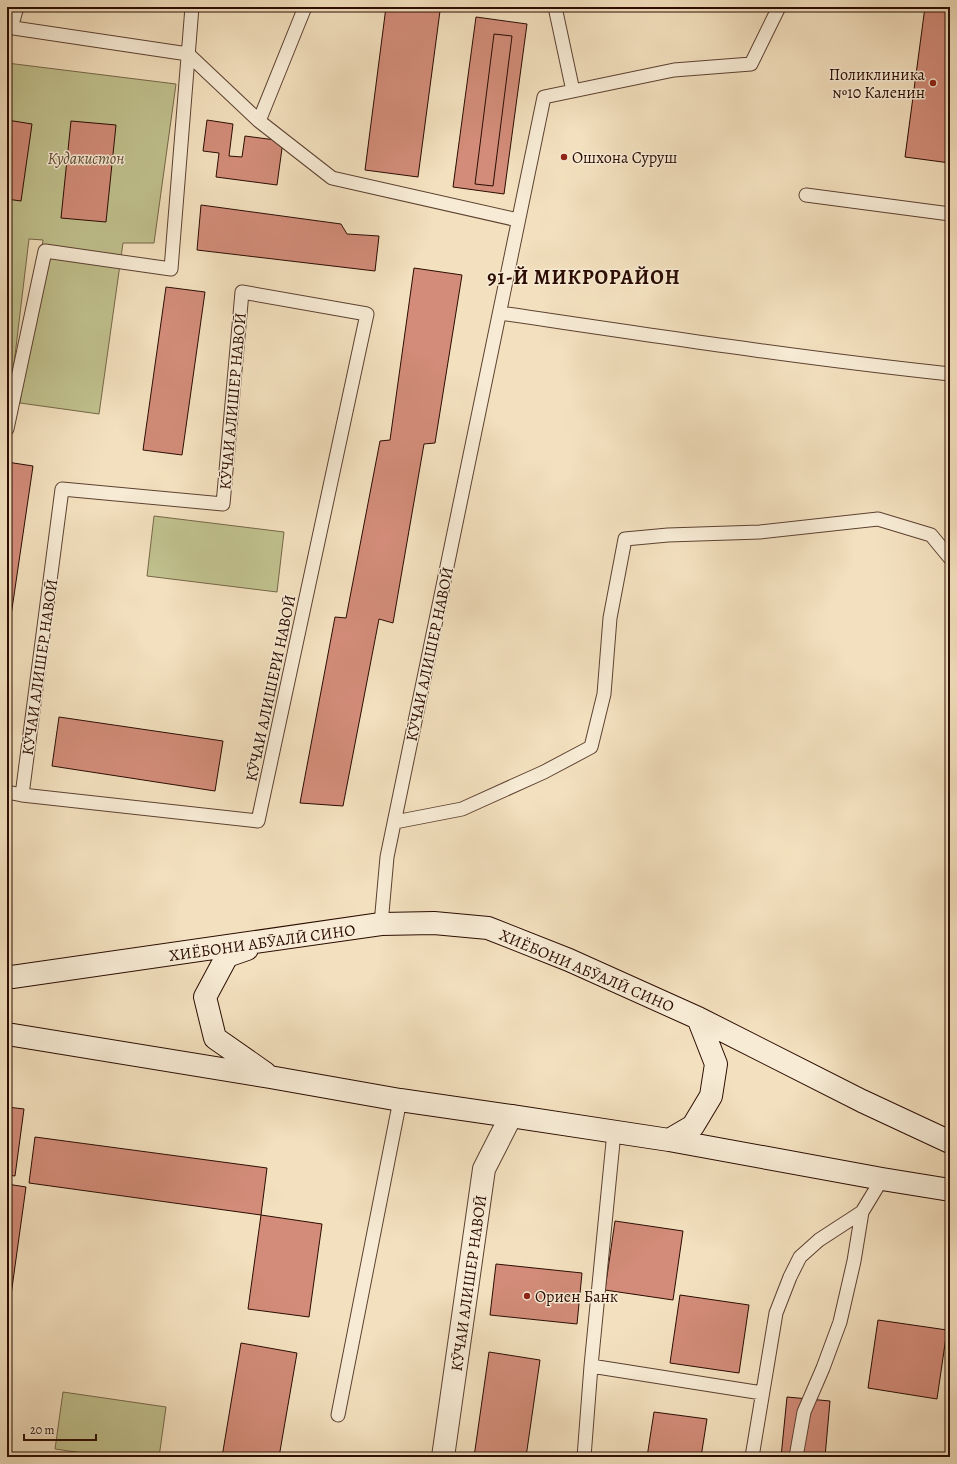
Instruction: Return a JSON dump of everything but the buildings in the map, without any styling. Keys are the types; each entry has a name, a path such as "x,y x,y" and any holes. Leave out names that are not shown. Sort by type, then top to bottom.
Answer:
{"main road":[{"name":"ХИЁБОНИ АБӮАЛӢ СИНО","path":"7,976 12,977 271,941 381,924 434,922 488,928 569,960 698,1018 862,1101 950,1142"},
{"path":"270,1077 215,1038 205,997 227,956 271,941"},
{"path":"670,1140 693,1126 711,1096 716,1064 698,1018"},
{"path":"7,1034 400,1100 670,1140 950,1190"},
{"name":"КӮЧАИ АЛИШЕР НАВОӢ","path":"443,1457 484,1169 511,1116"}],"lane":[{"path":"17,7 9,28 188,54 260,121 332,178 518,220"},
{"path":"7,429 45,251 171,269 192,7"},
{"path":"260,121 305,7"},
{"path":"555,7 573,91"},
{"name":"КӮЧАИ АЛИШЕР НАВОӢ","path":"381,924 387,857 544,97 674,70 751,64 779,7"},
{"path":"806,195 950,214"},
{"name":"КӮЧАИ АЛИШЕР НАВОӢ","path":"22,795 62,489 223,504 242,292 367,314"},
{"path":"500,313 701,342 950,374"},
{"name":"КӮЧАИ АЛИШЕРИ НАВОӢ","path":"7,792 22,795 258,821 367,314"},
{"path":"395,822 462,809 544,772 591,747 604,694 610,618 625,540 668,535 760,532 878,519 931,535 950,558"},
{"path":"338,1415 400,1100"},
{"path":"584,1457 591,1366 614,1132"},
{"path":"796,1457 804,1412 823,1368 840,1322 854,1261 862,1212 882,1179"},
{"path":"752,1457 776,1313 800,1257 819,1240 862,1212"},
{"path":"591,1366 762,1393"}],"green space":[{"name":"Кудакистон","path":"7,63 176,84 154,243 123,243 99,414 20,403 43,240 29,239 7,422"},
{"path":"154,516 284,532 277,592 147,576"},
{"path":"63,1392 166,1407 159,1457 110,1457 55,1449"}],"place":[{"name":"Поликлиника №10 Каленин","path":"933,83"},
{"name":"Ошхона Суруш","path":"564,157"},
{"name":"Ориен Банк","path":"527,1296"}],"district":[{"name":"91-Й МИКРОРАЙОН","path":"584,277"}]}
